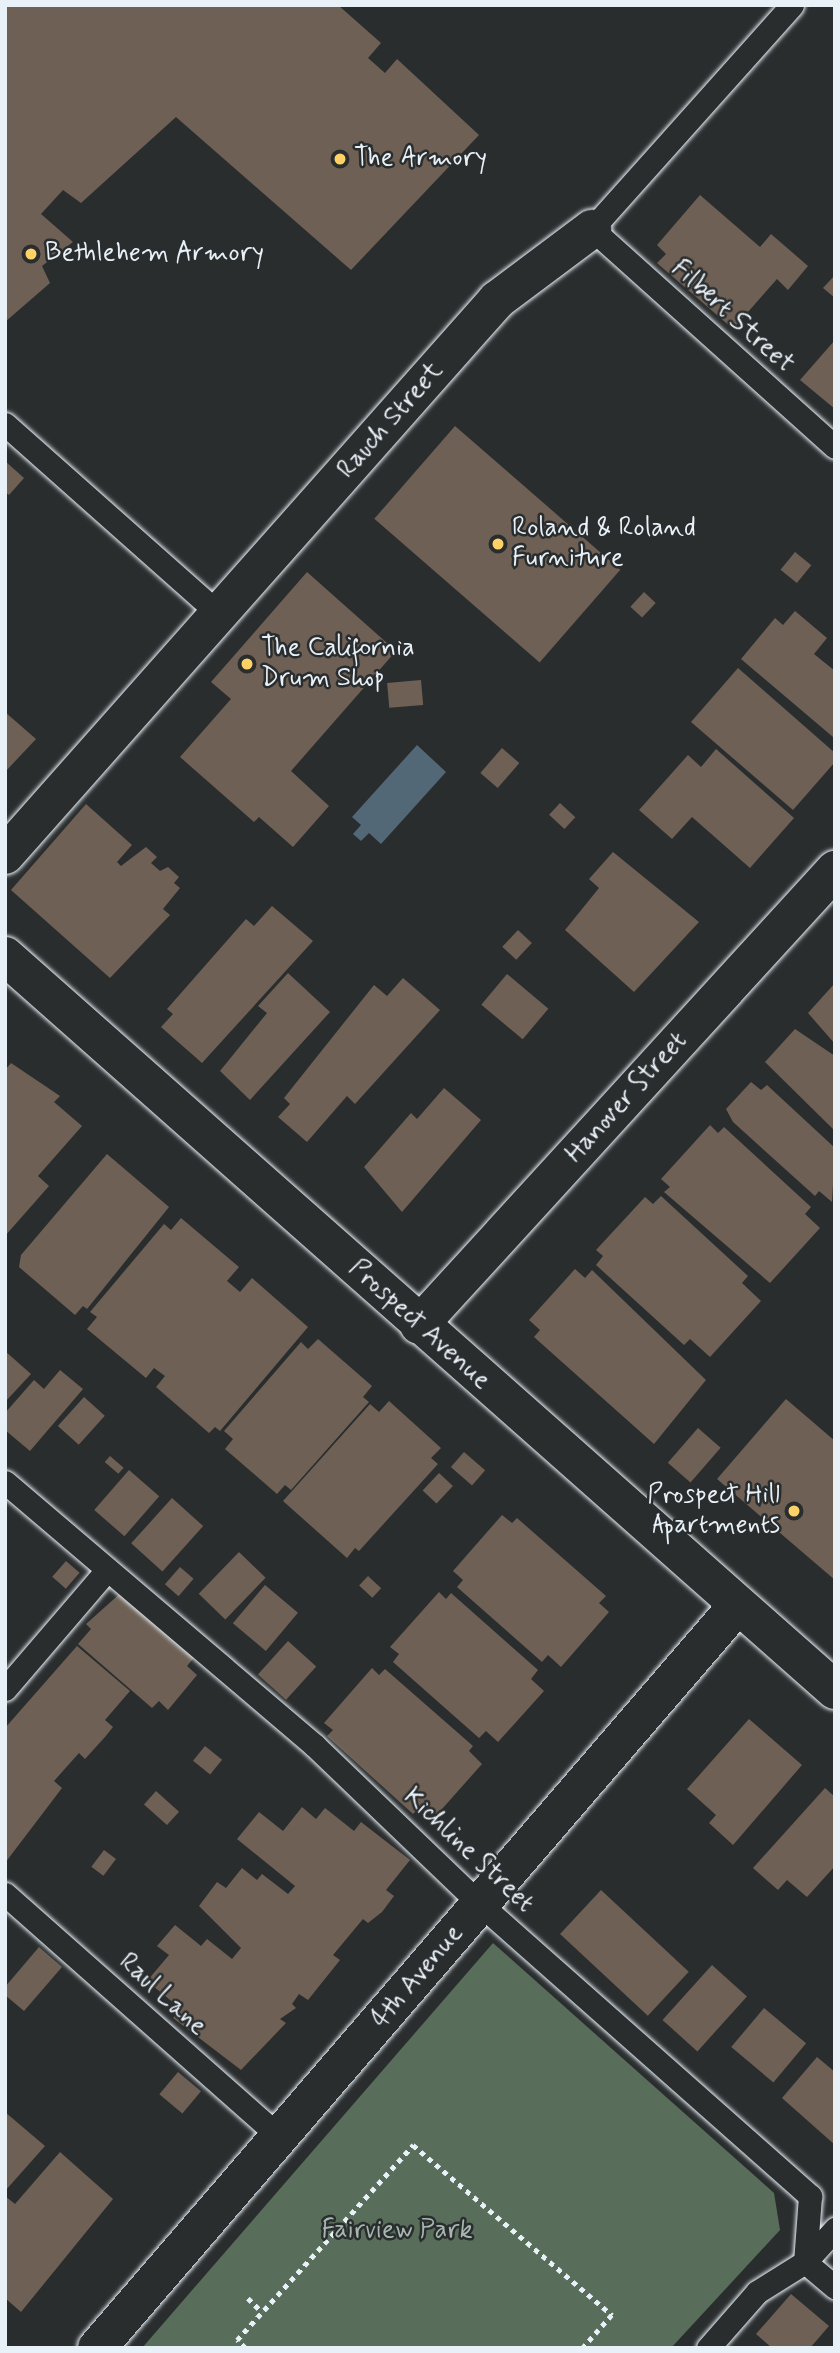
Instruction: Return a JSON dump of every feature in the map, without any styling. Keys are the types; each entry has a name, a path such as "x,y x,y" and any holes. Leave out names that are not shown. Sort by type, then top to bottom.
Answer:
{"street":[{"name":"Rauch Street","path":"5,855 497,300 592,229"},
{"name":"Hanover Street","path":"419,1325 835,870"},
{"name":"Prospect Avenue","path":"5,957 835,1690"},
{"name":"4th Avenue","path":"97,2348 281,2138 737,1606"}],"lane":[{"name":"Rauch Street","path":"592,229 792,5"},
{"name":"Filbert Street","path":"592,229 835,447"},
{"path":"5,424 220,615"},
{"name":"Kichline Street","path":"5,1482 315,1746 480,1904 810,2196 805,2262"},
{"path":"5,1689 107,1570"},
{"name":"Raul Lane","path":"5,1894 281,2138"},
{"path":"708,2348 757,2292 805,2262 835,2229"},
{"path":"805,2262 835,2287"}],"path":[{"path":"246,2348 237,2340 412,2145 612,2315 583,2348"},
{"path":"247,2298 262,2312"}],"green space":[{"name":"Fairview Park","path":"493,1943 774,2193 780,2230 671,2348 142,2348"}],"water":[{"path":"417,745 446,772 381,844 369,833 361,841 353,834 361,825 352,817"}],"building":[{"name":"The Armory","path":"5,5 338,5 381,43 368,58 385,73 397,59 479,135 351,270 176,117 81,203 63,190 41,214 73,242 42,266 50,283 5,322"},
{"path":"700,195 760,247 771,234 808,266 788,290 777,279 733,329 657,263 666,254 657,245"},
{"path":"835,275 835,298 823,288"},
{"path":"835,340 835,409 800,380"},
{"name":"Roland & Roland Furniture","path":"455,426 620,570 540,663 374,519"},
{"path":"5,461 24,478 9,495 5,492"},
{"path":"795,552 811,565 797,583 781,570"},
{"path":"307,572 396,651 291,771 329,806 293,847 259,817 254,822 180,757 231,699 211,682"},
{"path":"644,592 656,603 642,618 630,607"},
{"path":"795,611 827,638 814,654 835,671 833,737 741,659 775,618 783,625"},
{"path":"738,668 835,753 835,762 793,810 691,722"},
{"path":"421,680 423,705 389,708 387,683"},
{"path":"5,712 36,739 5,772"},
{"path":"502,748 519,763 498,788 480,773"},
{"path":"716,749 794,818 750,868 692,817 672,839 639,810 688,755 701,767"},
{"path":"560,803 575,817 564,829 549,815"},
{"path":"86,804 132,845 117,862 121,866 146,847 157,857 151,863 160,871 168,867 179,877 174,883 180,888 163,909 170,915 110,978 11,890"},
{"path":"613,852 699,922 634,992 565,930 599,888 589,879"},
{"path":"272,906 313,941 202,1063 161,1027 173,1014 167,1009 246,919 254,926"},
{"path":"518,930 532,943 516,960 502,947"},
{"path":"288,973 330,1012 250,1100 220,1071 267,1013 258,1006"},
{"path":"507,974 548,1009 523,1039 481,1005"},
{"path":"403,978 440,1010 355,1104 347,1096 307,1142 278,1117 290,1104 284,1098 374,985 387,996"},
{"path":"835,983 835,1044 808,1013"},
{"path":"795,1029 835,1056 835,1131 765,1062"},
{"path":"11,1063 60,1096 54,1102 82,1126 38,1176 49,1186 5,1236 5,1070"},
{"path":"751,1082 761,1090 767,1085 835,1148 832,1202 819,1191 815,1196 733,1122 726,1109"},
{"path":"444,1088 481,1120 402,1212 364,1167 411,1113 417,1119"},
{"path":"710,1125 718,1133 724,1127 811,1207 805,1214 820,1228 770,1283 664,1192 670,1187 661,1179"},
{"path":"107,1154 169,1207 87,1309 83,1306 75,1315 19,1267 21,1255"},
{"path":"661,1196 748,1276 742,1283 761,1301 710,1357 690,1339 684,1345 596,1265 603,1256 596,1250 645,1197 653,1204"},
{"path":"181,1218 239,1267 227,1281 240,1292 252,1278 308,1327 220,1431 215,1427 209,1433 156,1387 165,1376 154,1368 146,1378 87,1329 97,1317 90,1312 164,1224 171,1230"},
{"path":"575,1269 585,1278 592,1270 706,1380 654,1444 534,1337 540,1330 529,1320"},
{"path":"318,1339 372,1386 363,1397 369,1402 291,1490 285,1485 277,1494 225,1449 233,1439 224,1431 301,1342 308,1349"},
{"path":"5,1351 31,1374 5,1402"},
{"path":"60,1370 83,1389 30,1451 5,1430 5,1413 34,1380 44,1389"},
{"path":"84,1397 105,1416 79,1445 58,1426"},
{"name":"Prospect Hill Apartments","path":"786,1399 835,1441 835,1580 717,1479"},
{"path":"389,1401 441,1448 431,1458 438,1464 359,1551 355,1548 347,1558 283,1501 370,1404 379,1412"},
{"path":"698,1428 721,1448 690,1482 668,1463"},
{"path":"464,1452 485,1470 472,1485 451,1467"},
{"path":"110,1456 124,1468 118,1474 105,1462"},
{"path":"129,1470 159,1496 124,1536 94,1510"},
{"path":"439,1473 453,1486 437,1504 423,1491"},
{"path":"172,1498 203,1526 162,1571 131,1543"},
{"path":"502,1515 512,1523 517,1518 606,1596 599,1603 609,1612 561,1667 548,1655 542,1662 457,1587 463,1580 453,1571"},
{"path":"239,1552 266,1578 225,1619 199,1594"},
{"path":"66,1561 80,1573 66,1589 52,1577"},
{"path":"180,1567 194,1579 178,1596 165,1584"},
{"path":"368,1576 381,1588 372,1598 359,1586"},
{"path":"265,1585 298,1613 266,1651 233,1623"},
{"path":"124,1590 197,1654 187,1666 197,1675 168,1710 159,1701 152,1708 78,1644 91,1629 86,1624"},
{"path":"439,1592 446,1599 451,1593 538,1670 531,1679 544,1691 498,1742 486,1731 479,1738 393,1662 399,1654 390,1647"},
{"path":"288,1641 316,1666 286,1700 258,1674"},
{"path":"77,1646 130,1691 105,1720 113,1727 105,1737 85,1759 79,1753 54,1781 62,1788 5,1863 5,1728"},
{"path":"372,1668 379,1675 385,1669 473,1746 469,1751 482,1764 434,1818 421,1806 413,1814 327,1736 333,1730 324,1723"},
{"path":"749,1719 802,1765 733,1845 709,1823 716,1815 687,1789"},
{"path":"205,1746 222,1760 210,1775 193,1761"},
{"path":"825,1788 835,1797 835,1866 807,1897 787,1880 778,1890 753,1868"},
{"path":"156,1791 179,1812 167,1825 144,1804"},
{"path":"302,1807 316,1819 325,1808 354,1831 361,1822 410,1860 386,1890 394,1896 382,1912 368,1923 363,1919 333,1955 340,1960 308,2000 299,1994 292,2004 296,2008 280,2019 286,2023 241,2070 173,2018 181,2009 147,1981 169,1955 157,1946 175,1925 201,1946 207,1939 232,1959 241,1948 199,1906 217,1882 226,1888 242,1868 257,1880 262,1874 288,1894 295,1886 237,1839 259,1812 283,1831"},
{"path":"104,1850 116,1859 103,1876 91,1867"},
{"path":"601,1890 689,1972 648,2016 560,1934"},
{"path":"39,1947 62,1967 24,2011 5,1995 5,1987"},
{"path":"712,1965 747,1996 697,2051 662,2020"},
{"path":"764,2008 806,2043 773,2082 731,2047"},
{"path":"817,2057 835,2072 835,2145 782,2098"},
{"path":"178,2072 201,2091 182,2113 159,2094"},
{"path":"5,2112 45,2146 5,2191"},
{"path":"60,2152 113,2199 21,2312 5,2298 5,2196 15,2204"},
{"path":"791,2294 829,2326 810,2348 772,2348 756,2334"}],"place":[{"name":"The Armory","path":"340,159"},
{"name":"Bethlehem Armory","path":"31,254"},
{"name":"Roland & Roland Furniture","path":"498,544"},
{"name":"The California Drum Shop","path":"247,664"},
{"name":"Prospect Hill Apartments","path":"794,1511"}]}
